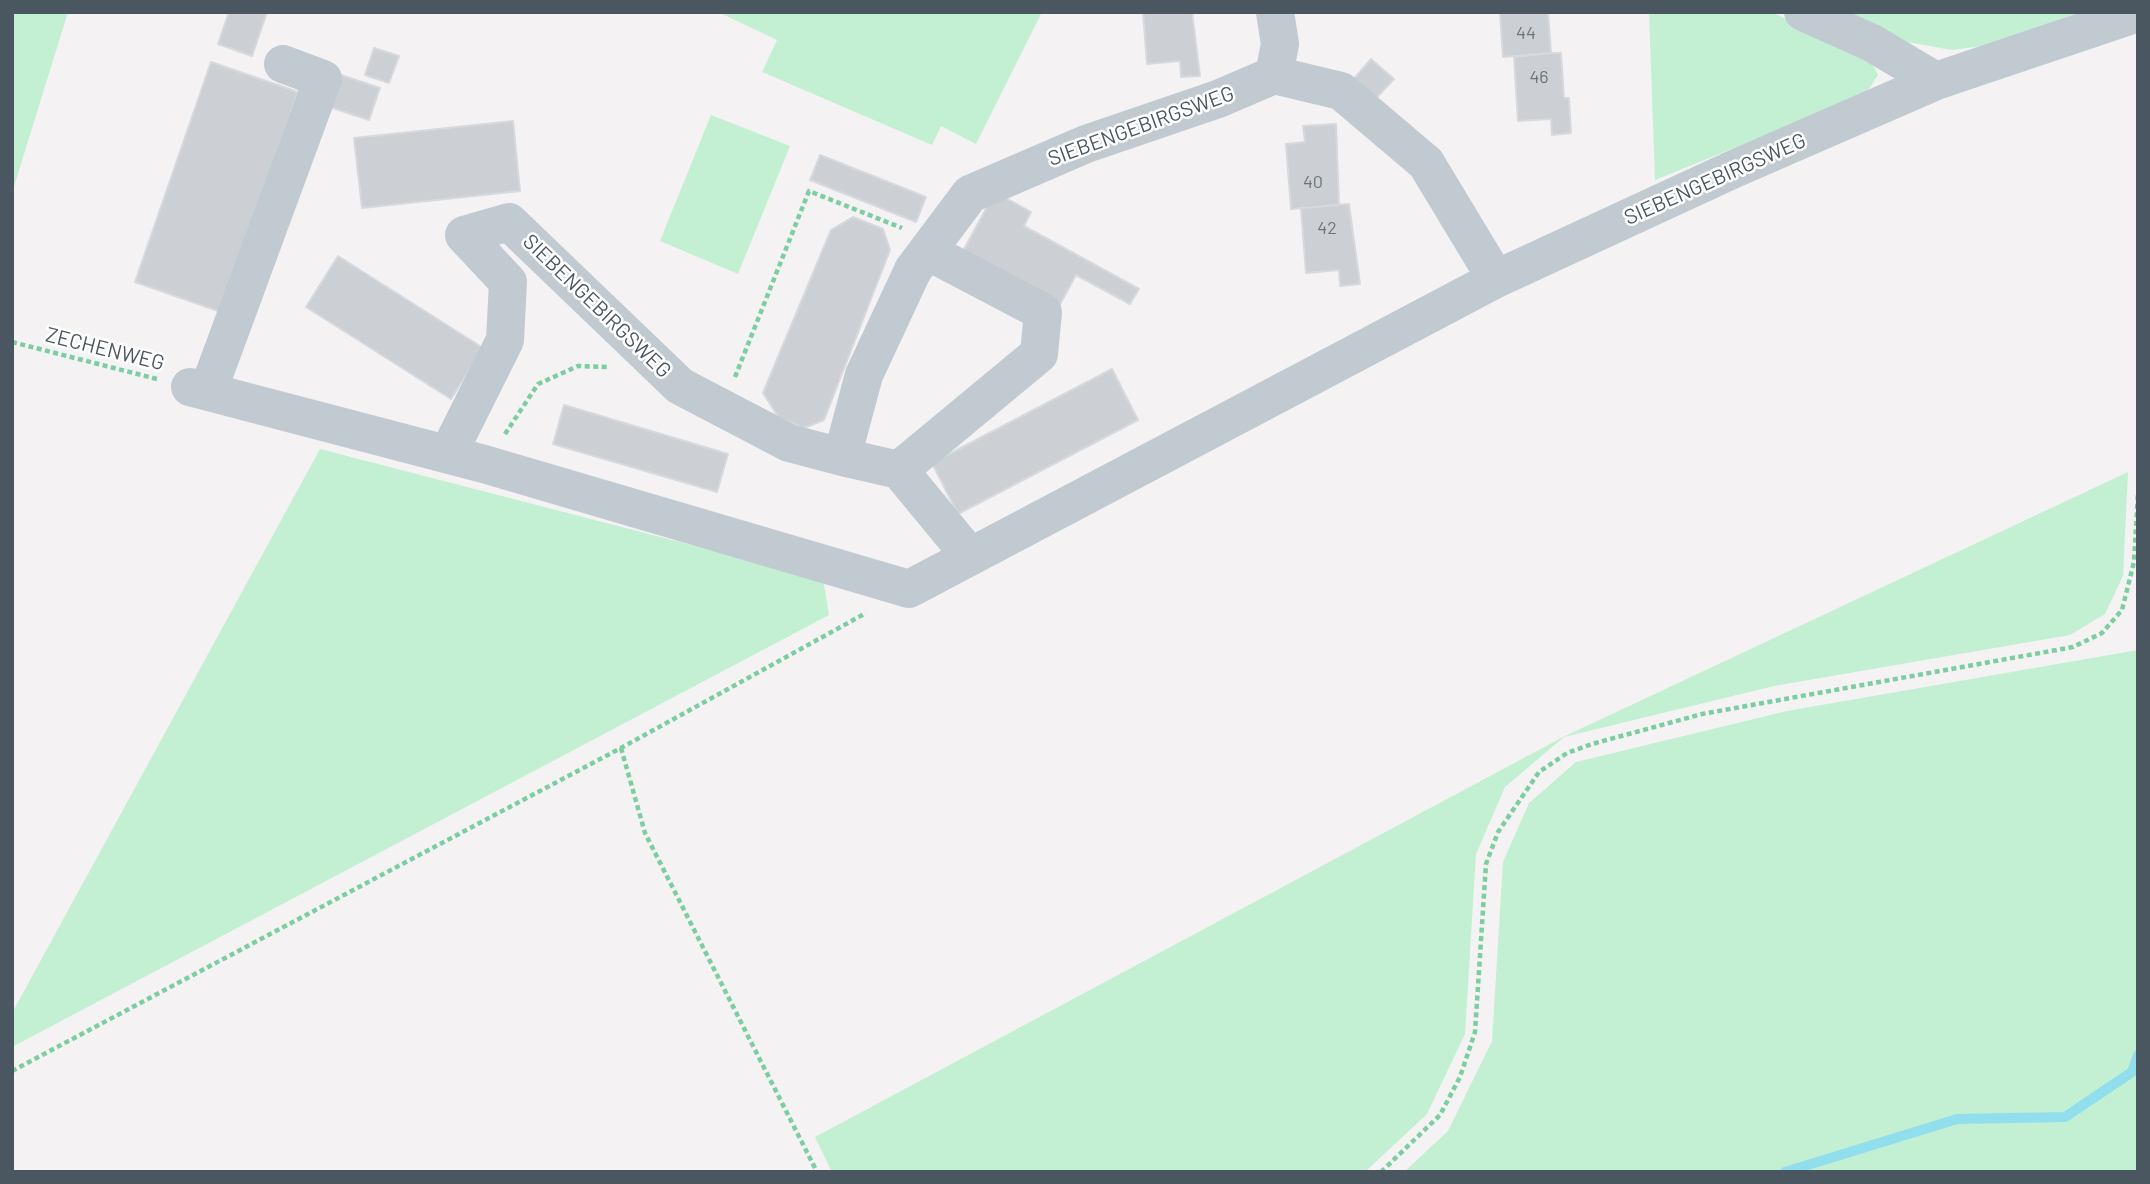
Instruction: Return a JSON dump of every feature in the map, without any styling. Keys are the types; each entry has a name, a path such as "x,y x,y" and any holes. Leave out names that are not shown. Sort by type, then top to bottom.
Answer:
{"street":[{"path":"1275,12 1280,44 1274,75 1341,91 1426,163 1496,279"},
{"path":"1803,12 1872,43 1937,81"},
{"name":"SIEBENGEBIRGSWEG","path":"909,589 1496,279 1734,169 1937,81 2138,13"},
{"path":"282,64 323,79 199,389 447,453 909,589"},
{"name":"SIEBENGEBIRGSWEG","path":"842,457 864,375 913,270 970,194 1086,144 1217,99 1274,75"},
{"name":"SIEBENGEBIRGSWEG","path":"447,453 505,340 508,282 464,235 509,222 680,386 789,443 899,470"},
{"path":"931,246 1044,312 1039,354 899,470 970,556"}],"path":[{"path":"723,409 809,191 931,246"},
{"name":"ZECHENWEG","path":"12,342 199,389"},
{"path":"484,464 538,384 578,366 663,369"},
{"path":"1381,1172 1440,1115 1460,1077 1475,1032 1486,864 1498,832 1539,772 1567,753 1592,744 1702,714 2073,647 2102,633 2122,610 2134,562 2138,493"},
{"path":"12,1071 621,748 909,589"},
{"path":"621,748 645,834 817,1172"}],"green space":[{"path":"12,12 68,12 12,193"},
{"path":"718,12 1042,12 976,144 941,126 932,145 762,72 777,40"},
{"path":"1649,12 1771,12 1869,57 1878,75 1865,95 1655,180"},
{"path":"1843,12 2079,12 1999,44 1952,50 1907,42"},
{"path":"711,115 790,146 738,274 660,241"},
{"path":"320,449 823,579 829,615 12,1047 12,1013"},
{"path":"2128,472 2123,576 2105,614 2070,635 1774,686 1564,737 1505,787 1476,854 1465,1034 1427,1114 1365,1172 832,1172 815,1137 1563,737"},
{"path":"2138,650 2138,1172 1404,1172 1448,1131 1492,1041 1503,862 1529,803 1576,762 1787,711"}],"building":[{"path":"229,12 267,12 252,56 218,44"},
{"path":"1143,12 1192,12 1200,76 1181,77 1180,61 1147,64"},
{"path":"1500,12 1548,12 1551,53 1503,57"},
{"path":"374,48 399,56 389,83 365,75"},
{"path":"1561,53 1564,98 1569,98 1571,133 1552,135 1551,119 1518,121 1514,57"},
{"path":"1371,59 1394,79 1369,106 1347,87"},
{"path":"211,62 298,92 221,312 135,282"},
{"path":"341,75 380,88 369,120 330,107"},
{"path":"513,121 520,191 362,208 354,138"},
{"path":"1336,124 1339,205 1291,209 1286,144 1305,142 1303,126"},
{"path":"820,155 926,197 916,222 810,180"},
{"path":"995,192 1031,212 1024,226 1139,289 1130,304 1076,275 1058,308 961,255"},
{"path":"1349,204 1360,284 1340,286 1339,270 1306,273 1301,208"},
{"path":"853,217 883,229 890,250 824,420 804,428 779,418 763,393 831,230"},
{"path":"338,256 483,348 451,399 306,307"},
{"path":"1112,369 1138,420 958,514 932,463"},
{"path":"564,405 728,454 717,492 553,444"}],"waterway":[{"path":"1785,1172 1957,1119 2065,1117 2132,1072 2138,1055"}]}
